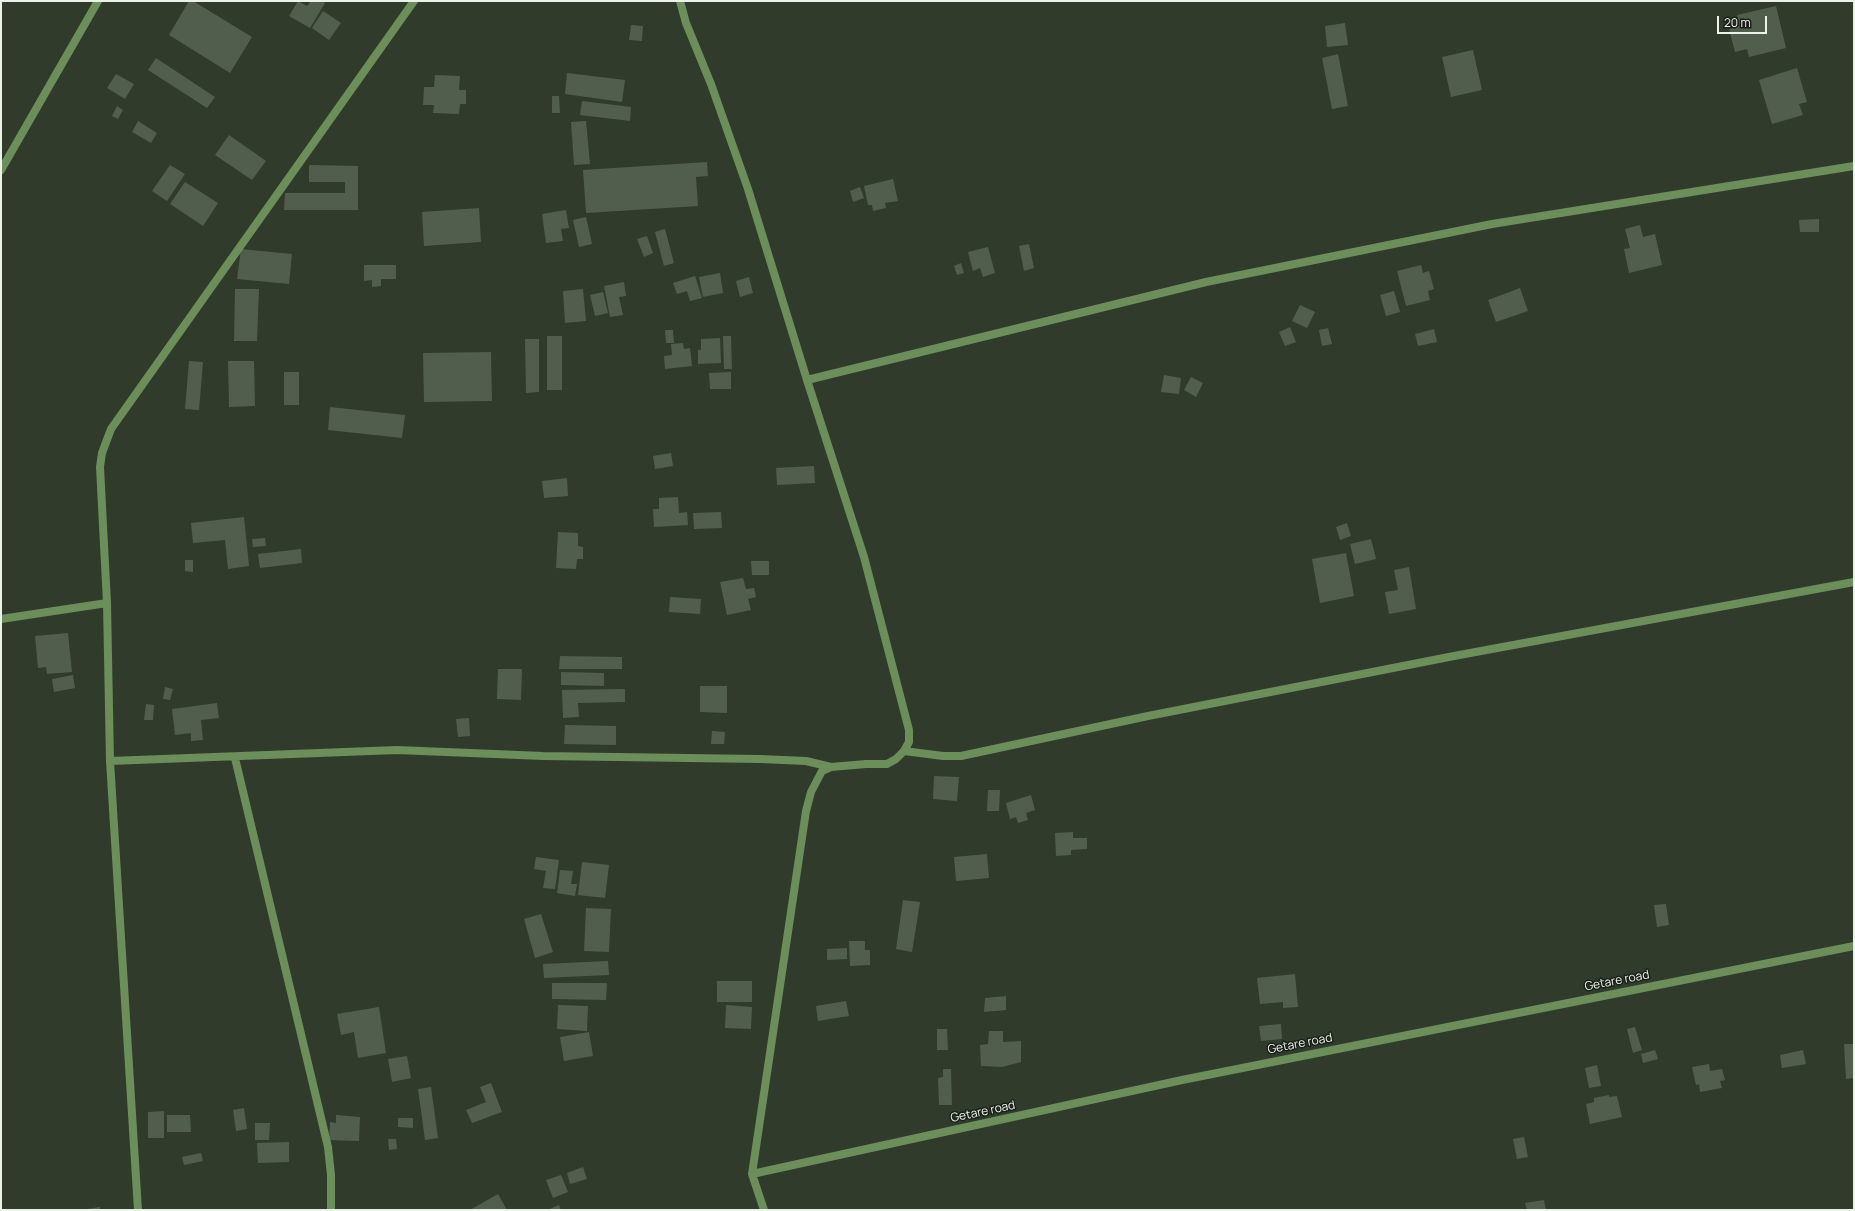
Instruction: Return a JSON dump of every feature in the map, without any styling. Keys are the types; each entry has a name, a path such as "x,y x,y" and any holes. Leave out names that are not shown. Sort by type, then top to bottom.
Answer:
{"street":[{"path":"1,170 98,1"},
{"path":"138,1210 110,761 107,603 100,467 102,454 111,429 414,1"},
{"path":"680,1 686,23 711,84 748,189 864,557 909,730 909,742 904,752 887,764 866,764 831,768 822,771 811,792 806,810 752,1174 764,1210"},
{"path":"807,380 1206,282 1492,224 1854,166"},
{"path":"904,752 943,756 961,756 1148,716 1454,656 1854,582"},
{"path":"1,619 107,603"},
{"path":"110,761 235,758 397,750 543,756 760,759 806,761 831,768"},
{"path":"235,758 328,1147 331,1175 331,1210"},
{"name":"Getare road","path":"752,1174 1182,1080 1854,946"}],"building":[{"path":"189,1 193,1 252,37 230,73 169,35"},
{"path":"298,1 307,6 311,1 321,1 325,3 310,28 289,16"},
{"path":"1776,6 1786,48 1749,57 1747,49 1735,52 1729,29 1740,26 1737,15"},
{"path":"323,11 341,23 329,40 312,28"},
{"path":"1345,23 1348,45 1327,47 1325,26"},
{"path":"631,25 643,26 642,41 629,40"},
{"path":"1473,50 1482,90 1451,97 1442,57"},
{"path":"1338,54 1348,106 1332,109 1322,58"},
{"path":"156,58 215,97 207,108 148,70"},
{"path":"1797,68 1807,102 1799,104 1803,115 1772,124 1759,80"},
{"path":"567,73 625,80 622,102 565,94"},
{"path":"116,74 134,84 125,99 107,88"},
{"path":"435,75 460,76 459,90 466,90 466,104 460,104 459,114 433,113 434,105 423,105 424,87 434,87"},
{"path":"552,96 559,96 560,113 552,113"},
{"path":"582,101 631,107 630,121 580,115"},
{"path":"117,106 123,110 118,119 112,116"},
{"path":"138,121 157,133 151,143 132,132"},
{"path":"586,121 590,164 574,165 571,122"},
{"path":"229,135 266,161 252,180 215,155"},
{"path":"707,162 708,176 696,177 698,206 586,213 583,170"},
{"path":"170,165 185,174 167,201 152,191"},
{"path":"309,165 358,166 358,210 284,210 285,193 345,193 345,182 309,182"},
{"path":"893,179 898,201 885,203 886,208 873,211 872,205 868,205 864,186"},
{"path":"185,182 218,203 203,226 170,204"},
{"path":"860,187 864,198 853,202 850,191"},
{"path":"479,208 481,242 424,246 422,212"},
{"path":"566,210 569,228 561,229 563,241 546,243 542,214"},
{"path":"586,217 592,244 579,247 573,220"},
{"path":"1819,219 1819,232 1800,232 1799,220"},
{"path":"1640,225 1643,237 1655,234 1662,265 1629,273 1624,249 1630,248 1625,229"},
{"path":"665,229 674,263 664,266 655,232"},
{"path":"647,236 653,253 644,257 637,239"},
{"path":"1029,244 1034,268 1024,271 1019,246"},
{"path":"988,247 995,273 983,277 980,268 973,271 968,252"},
{"path":"241,249 292,254 289,284 237,279"},
{"path":"961,263 964,273 957,275 954,266"},
{"path":"364,265 396,265 396,279 381,279 381,286 372,287 372,280 364,281"},
{"path":"1421,265 1423,273 1429,271 1434,289 1428,291 1430,300 1406,306 1397,271"},
{"path":"720,273 723,293 703,297 699,277"},
{"path":"695,276 702,298 690,301 687,291 677,294 673,283"},
{"path":"749,277 753,293 740,297 736,281"},
{"path":"624,282 626,296 619,297 623,315 610,317 604,286"},
{"path":"1520,288 1528,311 1496,322 1488,300"},
{"path":"235,289 259,289 257,341 234,341"},
{"path":"583,289 586,321 565,323 563,291"},
{"path":"1394,291 1400,312 1386,316 1380,295"},
{"path":"603,292 608,313 595,316 590,295"},
{"path":"1300,305 1315,312 1307,328 1292,321"},
{"path":"1290,327 1296,342 1285,346 1279,332"},
{"path":"1328,328 1332,344 1322,346 1319,330"},
{"path":"1434,329 1437,342 1418,346 1415,334"},
{"path":"665,330 673,330 674,343 666,343"},
{"path":"547,336 562,336 562,390 547,390"},
{"path":"723,336 731,336 732,369 724,369"},
{"path":"720,338 721,363 698,364 698,350 701,350 701,339"},
{"path":"525,339 539,339 539,392 526,393"},
{"path":"683,343 684,349 690,348 692,366 665,369 664,356 672,355 671,344"},
{"path":"491,352 492,401 424,402 423,353"},
{"path":"189,361 203,362 199,410 185,409"},
{"path":"228,361 254,361 255,406 229,407"},
{"path":"284,372 299,372 299,405 284,405"},
{"path":"731,372 731,389 710,389 709,373"},
{"path":"1164,375 1181,378 1179,394 1161,392"},
{"path":"1191,377 1203,383 1196,397 1184,390"},
{"path":"330,407 405,415 402,438 328,430"},
{"path":"671,453 673,466 655,469 653,456"},
{"path":"814,466 815,483 777,485 776,468"},
{"path":"567,478 568,496 544,498 542,481"},
{"path":"678,497 679,513 687,512 688,525 654,527 653,509 659,509 659,498"},
{"path":"721,512 722,528 694,529 693,513"},
{"path":"244,517 249,566 228,569 225,540 193,543 191,523"},
{"path":"1347,523 1351,536 1340,540 1336,527"},
{"path":"558,532 578,533 578,546 583,547 583,559 577,559 576,569 556,568"},
{"path":"265,538 266,546 253,547 252,539"},
{"path":"1371,539 1376,559 1355,564 1350,544"},
{"path":"301,549 302,563 260,568 258,554"},
{"path":"1346,553 1354,596 1320,603 1312,559"},
{"path":"185,560 193,560 193,572 185,571"},
{"path":"751,561 769,561 769,575 752,575"},
{"path":"1409,567 1416,609 1389,614 1385,592 1398,590 1394,570"},
{"path":"743,578 746,589 754,588 756,597 748,599 751,610 727,615 720,582"},
{"path":"670,597 701,599 700,614 669,612"},
{"path":"68,633 72,672 47,674 46,667 38,668 35,636"},
{"path":"560,656 622,657 622,669 559,669"},
{"path":"498,669 522,669 521,700 497,699"},
{"path":"561,672 604,673 604,686 561,685"},
{"path":"73,675 75,688 54,692 52,679"},
{"path":"700,686 727,686 727,713 700,712"},
{"path":"165,687 173,689 170,700 163,699"},
{"path":"625,689 625,702 578,703 579,717 563,718 562,690"},
{"path":"217,703 219,718 201,720 203,740 191,741 191,733 175,735 172,709"},
{"path":"146,704 154,705 153,720 144,720"},
{"path":"469,718 470,736 458,737 456,719"},
{"path":"565,725 616,726 616,745 564,744"},
{"path":"712,731 725,732 724,744 711,744"},
{"path":"934,776 959,777 957,801 933,799"},
{"path":"988,790 1000,790 999,811 987,811"},
{"path":"1031,795 1035,810 1026,813 1028,820 1018,823 1016,817 1010,819 1006,803"},
{"path":"1073,832 1073,838 1087,838 1087,849 1071,850 1071,855 1056,856 1055,833"},
{"path":"987,854 989,878 956,881 954,857"},
{"path":"536,857 559,860 555,889 543,888 546,871 534,869"},
{"path":"582,862 609,865 605,898 578,895"},
{"path":"560,870 573,871 571,884 577,884 575,896 557,893"},
{"path":"903,900 920,902 912,952 896,949"},
{"path":"1666,904 1669,925 1657,927 1654,905"},
{"path":"586,908 611,909 609,952 584,951"},
{"path":"541,914 553,952 535,958 524,919"},
{"path":"849,941 865,941 865,950 870,950 870,965 850,966"},
{"path":"847,948 847,959 827,960 827,949"},
{"path":"608,961 609,975 544,978 543,964"},
{"path":"1295,974 1298,1007 1283,1008 1283,1002 1260,1004 1257,978"},
{"path":"717,981 752,981 752,1002 717,1002"},
{"path":"552,983 607,983 606,1000 552,999"},
{"path":"1006,996 1006,1010 984,1012 985,998"},
{"path":"846,1001 849,1016 818,1021 816,1006"},
{"path":"558,1005 588,1006 587,1031 557,1029"},
{"path":"726,1005 752,1007 751,1029 725,1028"},
{"path":"379,1007 386,1053 358,1058 354,1032 341,1035 337,1014"},
{"path":"1281,1024 1282,1039 1261,1041 1259,1026"},
{"path":"1635,1027 1642,1050 1633,1053 1627,1029"},
{"path":"937,1029 947,1029 948,1050 937,1050"},
{"path":"989,1031 1003,1031 1003,1042 1021,1041 1021,1062 1002,1067 981,1066 980,1045 988,1044"},
{"path":"589,1032 593,1056 564,1061 560,1037"},
{"path":"1844,1044 1854,1044 1854,1078 1846,1079"},
{"path":"1655,1050 1658,1059 1643,1063 1641,1054"},
{"path":"1803,1050 1806,1064 1782,1068 1780,1055"},
{"path":"407,1056 411,1078 392,1082 388,1059"},
{"path":"1709,1064 1710,1071 1722,1069 1725,1080 1720,1081 1722,1088 1700,1092 1699,1084 1696,1085 1692,1067"},
{"path":"1597,1065 1601,1086 1589,1088 1585,1068"},
{"path":"943,1069 951,1069 952,1105 939,1105 938,1078 943,1077"},
{"path":"491,1083 502,1112 472,1123 466,1110 486,1102 480,1087"},
{"path":"431,1087 438,1138 425,1140 418,1089"},
{"path":"1609,1095 1609,1097 1617,1096 1622,1117 1590,1124 1586,1104 1594,1102 1594,1098"},
{"path":"244,1108 247,1129 236,1131 233,1110"},
{"path":"164,1111 164,1138 148,1138 148,1112"},
{"path":"167,1115 190,1115 191,1132 167,1132"},
{"path":"336,1115 360,1117 359,1141 329,1140 330,1122 336,1123"},
{"path":"398,1118 413,1118 413,1128 398,1127"},
{"path":"255,1123 270,1123 269,1140 255,1140"},
{"path":"1524,1137 1528,1157 1517,1159 1513,1139"},
{"path":"388,1139 396,1139 397,1149 389,1150"},
{"path":"289,1142 289,1162 258,1163 257,1143"},
{"path":"201,1153 203,1161 184,1165 182,1157"},
{"path":"583,1167 587,1179 570,1184 567,1173"},
{"path":"561,1175 568,1192 553,1198 546,1180"},
{"path":"498,1194 507,1210 470,1210"},
{"path":"1544,1200 1546,1210 1527,1210 1525,1203"},
{"path":"559,1205 561,1210 547,1210"},
{"path":"100,1207 100,1210 87,1210 87,1209"}]}
